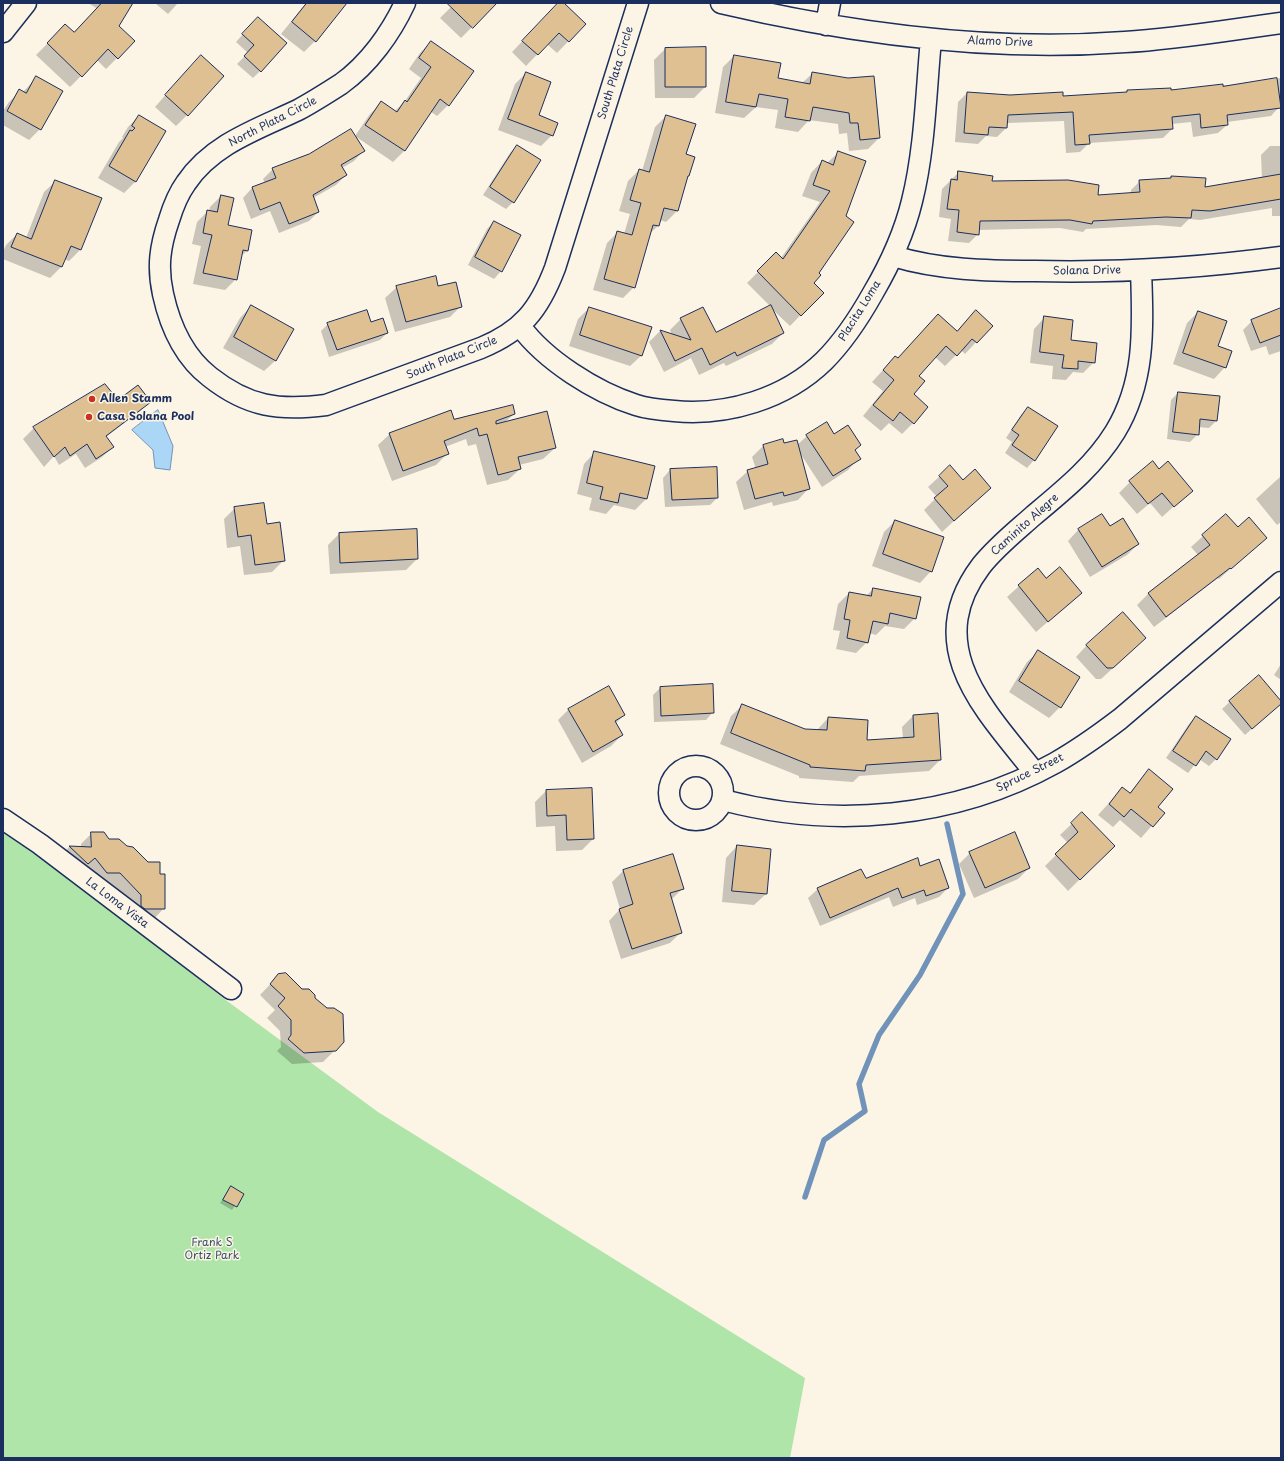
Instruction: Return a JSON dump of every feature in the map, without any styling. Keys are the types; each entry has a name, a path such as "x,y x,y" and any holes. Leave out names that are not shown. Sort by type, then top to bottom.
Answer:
{"street":[{"path":"3,32 26,3"},
{"name":"North Plata Circle","path":"160,253 166,228 179,194 186,182 197,169 210,157 241,136 300,109 343,83 359,69 374,52 400,14 405,3"},
{"name":"South Plata Circle","path":"160,253 160,276 166,308 173,329 182,346 194,362 208,376 225,389 244,399 264,405 284,408 304,408 338,402 496,342 520,326 541,300 550,280 638,3"},
{"name":"Alamo Drive","path":"721,3 793,19 871,32 931,39 1042,44 1150,40 1281,23"},
{"path":"826,25 830,3"},
{"name":"Placita Loma","path":"520,326 537,346 570,372 613,395 636,405 660,410 688,412 716,411 743,405 768,396 795,383 823,361 839,345 852,328 878,285 893,256 905,227 913,199 922,145 931,39"},
{"name":"Solana Drive","path":"893,256 927,265 1008,271 1077,272 1141,270 1228,264 1281,257"},
{"name":"Caminito Alegre","path":"1035,773 986,710 968,681 957,649 956,633 958,616 963,599 981,566 1006,540 1073,482 1103,449 1116,431 1127,409 1140,364 1143,338 1141,270"},
{"name":"Spruce Street","path":"723,800 747,806 802,813 833,815 887,814 934,808 998,789 1035,773 1074,751 1120,719 1281,582"},
{"name":"La Loma Vista","path":"3,819 40,844 231,989"}],"green space":[{"name":"Frank S Ortiz Park","path":"3,826 223,998 378,1112 805,1378 790,1458 3,1458"}],"water":[{"path":"158,410 173,446 170,470 155,468 153,450 132,430"}],"building":[{"path":"102,3 133,3 119,26 135,41 118,59 108,49 82,77 47,43 65,24 74,32"},
{"path":"307,3 347,3 316,42 292,22"},
{"path":"447,3 497,3 473,28"},
{"path":"558,3 564,3 586,24 569,42 559,33 538,55 522,41"},
{"path":"258,17 287,43 261,72 244,56 254,45 242,34"},
{"path":"431,41 474,71 449,106 440,99 405,151 365,125 381,101 397,112 405,100 407,102 431,67 419,58"},
{"path":"706,47 706,87 665,87 665,48"},
{"path":"201,55 224,76 188,116 165,95"},
{"path":"734,55 781,63 778,78 810,84 812,72 848,78 874,76 880,138 860,140 858,123 850,123 849,113 813,107 810,121 785,117 788,99 759,94 756,107 726,102"},
{"path":"526,72 551,82 539,115 558,123 553,136 508,119"},
{"path":"36,76 63,91 41,130 7,111 19,89 26,93"},
{"path":"1277,78 1281,108 1227,115 1228,125 1201,128 1200,114 1172,117 1173,129 1089,135 1090,144 1075,145 1073,112 1008,115 1007,128 989,127 988,135 964,133 967,92 1010,95 1063,92 1063,96 1127,92 1127,90 1171,88 1171,90 1223,84 1223,86"},
{"path":"139,115 166,131 136,182 109,166 130,130 132,131 135,128 132,126"},
{"path":"666,115 696,124 686,154 695,157 678,211 664,208 659,226 653,225 635,288 604,279 617,231 632,235 641,203 630,200 639,169 649,172"},
{"path":"351,129 365,151 341,165 347,175 313,195 319,212 289,224 280,202 260,210 252,187 276,178 272,168 309,154"},
{"path":"517,145 541,160 514,203 490,187"},
{"path":"838,151 866,161 846,216 854,222 819,273 821,275 814,283 824,293 801,316 757,271 776,252 783,259 830,191 813,185 822,160 833,165"},
{"path":"958,171 993,176 992,181 1068,180 1099,185 1098,195 1140,192 1139,180 1171,178 1171,176 1206,178 1205,187 1281,174 1281,199 1210,211 1192,210 1191,218 1166,217 1093,221 1092,224 1070,220 980,221 979,235 957,232 959,210 947,209 951,179 957,180"},
{"path":"55,180 102,198 81,250 71,246 62,267 11,247 17,233 31,239"},
{"path":"221,195 234,198 228,225 252,230 248,251 243,250 237,280 203,273 212,235 203,233 207,210 217,212"},
{"path":"494,221 521,235 502,272 475,257"},
{"path":"436,276 438,286 456,282 462,307 406,322 396,286"},
{"path":"251,305 294,329 276,361 234,337"},
{"path":"771,305 784,333 737,356 735,352 710,365 702,348 675,361 660,330 691,340 680,318 703,307 716,332"},
{"path":"589,307 652,327 642,356 580,335"},
{"path":"1281,308 1281,335 1260,343 1251,320"},
{"path":"367,310 371,322 383,318 388,333 337,350 327,323"},
{"path":"976,310 993,326 977,343 972,339 957,356 946,346 919,376 925,381 914,394 928,407 914,424 900,412 893,421 873,405 894,380 883,370 895,356 898,358 938,314 957,331"},
{"path":"1198,311 1227,321 1218,346 1232,351 1226,368 1183,353"},
{"path":"1044,316 1073,320 1071,340 1097,343 1095,363 1078,361 1078,369 1062,368 1064,355 1040,352"},
{"name":"Casa Solana Pool","path":"105,384 118,400 138,385 151,402 106,436 114,447 96,459 87,444 70,456 65,447 54,457 33,427"},
{"path":"1178,392 1220,396 1217,421 1200,419 1199,435 1173,432"},
{"path":"513,405 515,414 496,421 496,424 547,411 556,448 518,457 521,469 498,475 487,434 479,436 477,428 444,441 449,454 403,471 389,433 451,410 454,419"},
{"path":"1028,407 1058,426 1035,461 1012,445 1019,435 1012,430"},
{"path":"827,422 834,434 848,425 861,445 855,450 861,459 833,476 806,435"},
{"path":"783,439 784,443 797,440 810,489 784,496 783,492 755,499 747,470 768,464 763,445"},
{"path":"594,451 655,466 647,499 620,493 618,503 600,499 603,487 587,483"},
{"path":"1153,461 1159,469 1168,461 1193,491 1174,507 1162,493 1148,504 1129,481"},
{"path":"950,465 963,480 975,469 991,488 954,521 934,498 948,486 939,476"},
{"path":"717,467 718,498 672,500 670,469"},
{"path":"264,503 267,524 280,522 285,561 255,565 251,535 238,537 234,507"},
{"path":"1102,514 1110,526 1123,518 1139,544 1102,567 1078,529"},
{"path":"1226,514 1238,527 1249,517 1267,538 1231,569 1230,568 1166,617 1148,593 1210,545 1202,535"},
{"path":"895,520 944,537 932,572 883,554"},
{"path":"417,529 418,559 340,563 339,533"},
{"path":"1060,567 1082,593 1048,622 1018,585 1038,568 1046,578"},
{"path":"873,588 921,597 916,619 890,613 888,624 873,621 868,643 847,638 850,620 844,619 849,592 871,596"},
{"path":"1123,612 1146,638 1113,668 1107,668 1086,645"},
{"path":"1038,650 1080,677 1061,708 1019,681"},
{"path":"1259,675 1281,701 1281,704 1252,729 1229,701"},
{"path":"713,684 714,713 661,716 660,687"},
{"path":"609,686 625,715 615,721 623,735 593,752 568,709"},
{"path":"742,704 805,729 827,730 828,717 868,720 867,740 914,737 913,715 938,713 941,760 866,765 865,771 810,767 810,765 731,733"},
{"path":"1196,716 1231,739 1217,760 1206,751 1196,766 1173,751"},
{"path":"1149,769 1173,789 1158,807 1165,813 1153,827 1131,809 1124,817 1109,804 1122,787 1130,793"},
{"path":"592,788 594,839 567,840 566,815 547,816 546,790"},
{"path":"1082,812 1115,846 1080,880 1055,854 1078,832 1071,823"},
{"path":"91,832 104,832 109,839 119,839 127,846 133,847 148,862 160,862 160,874 165,874 165,909 145,909 141,906 141,895 120,873 107,873 95,858 88,864 69,846 91,847"},
{"path":"1015,832 1030,868 985,888 969,852"},
{"path":"737,845 771,849 767,894 732,891"},
{"path":"673,854 684,889 670,893 682,933 632,949 619,909 633,904 623,870"},
{"path":"918,858 920,866 939,859 949,888 926,896 924,890 902,898 898,888 830,918 817,888 861,869 866,878"},
{"path":"286,973 302,989 309,989 315,995 315,998 327,1008 334,1008 343,1014 344,1042 336,1051 304,1053 288,1039 291,1035 291,1020 278,1006 285,998 270,984 278,974"},
{"path":"231,1186 244,1194 237,1207 223,1200"}],"waterway":[{"path":"805,1197 824,1140 865,1111 859,1084 879,1035 920,975 963,894 947,824"}],"place":[{"name":"Allen Stamm","path":"92,399"},
{"name":"Casa Solana Pool","path":"89,417"}]}
